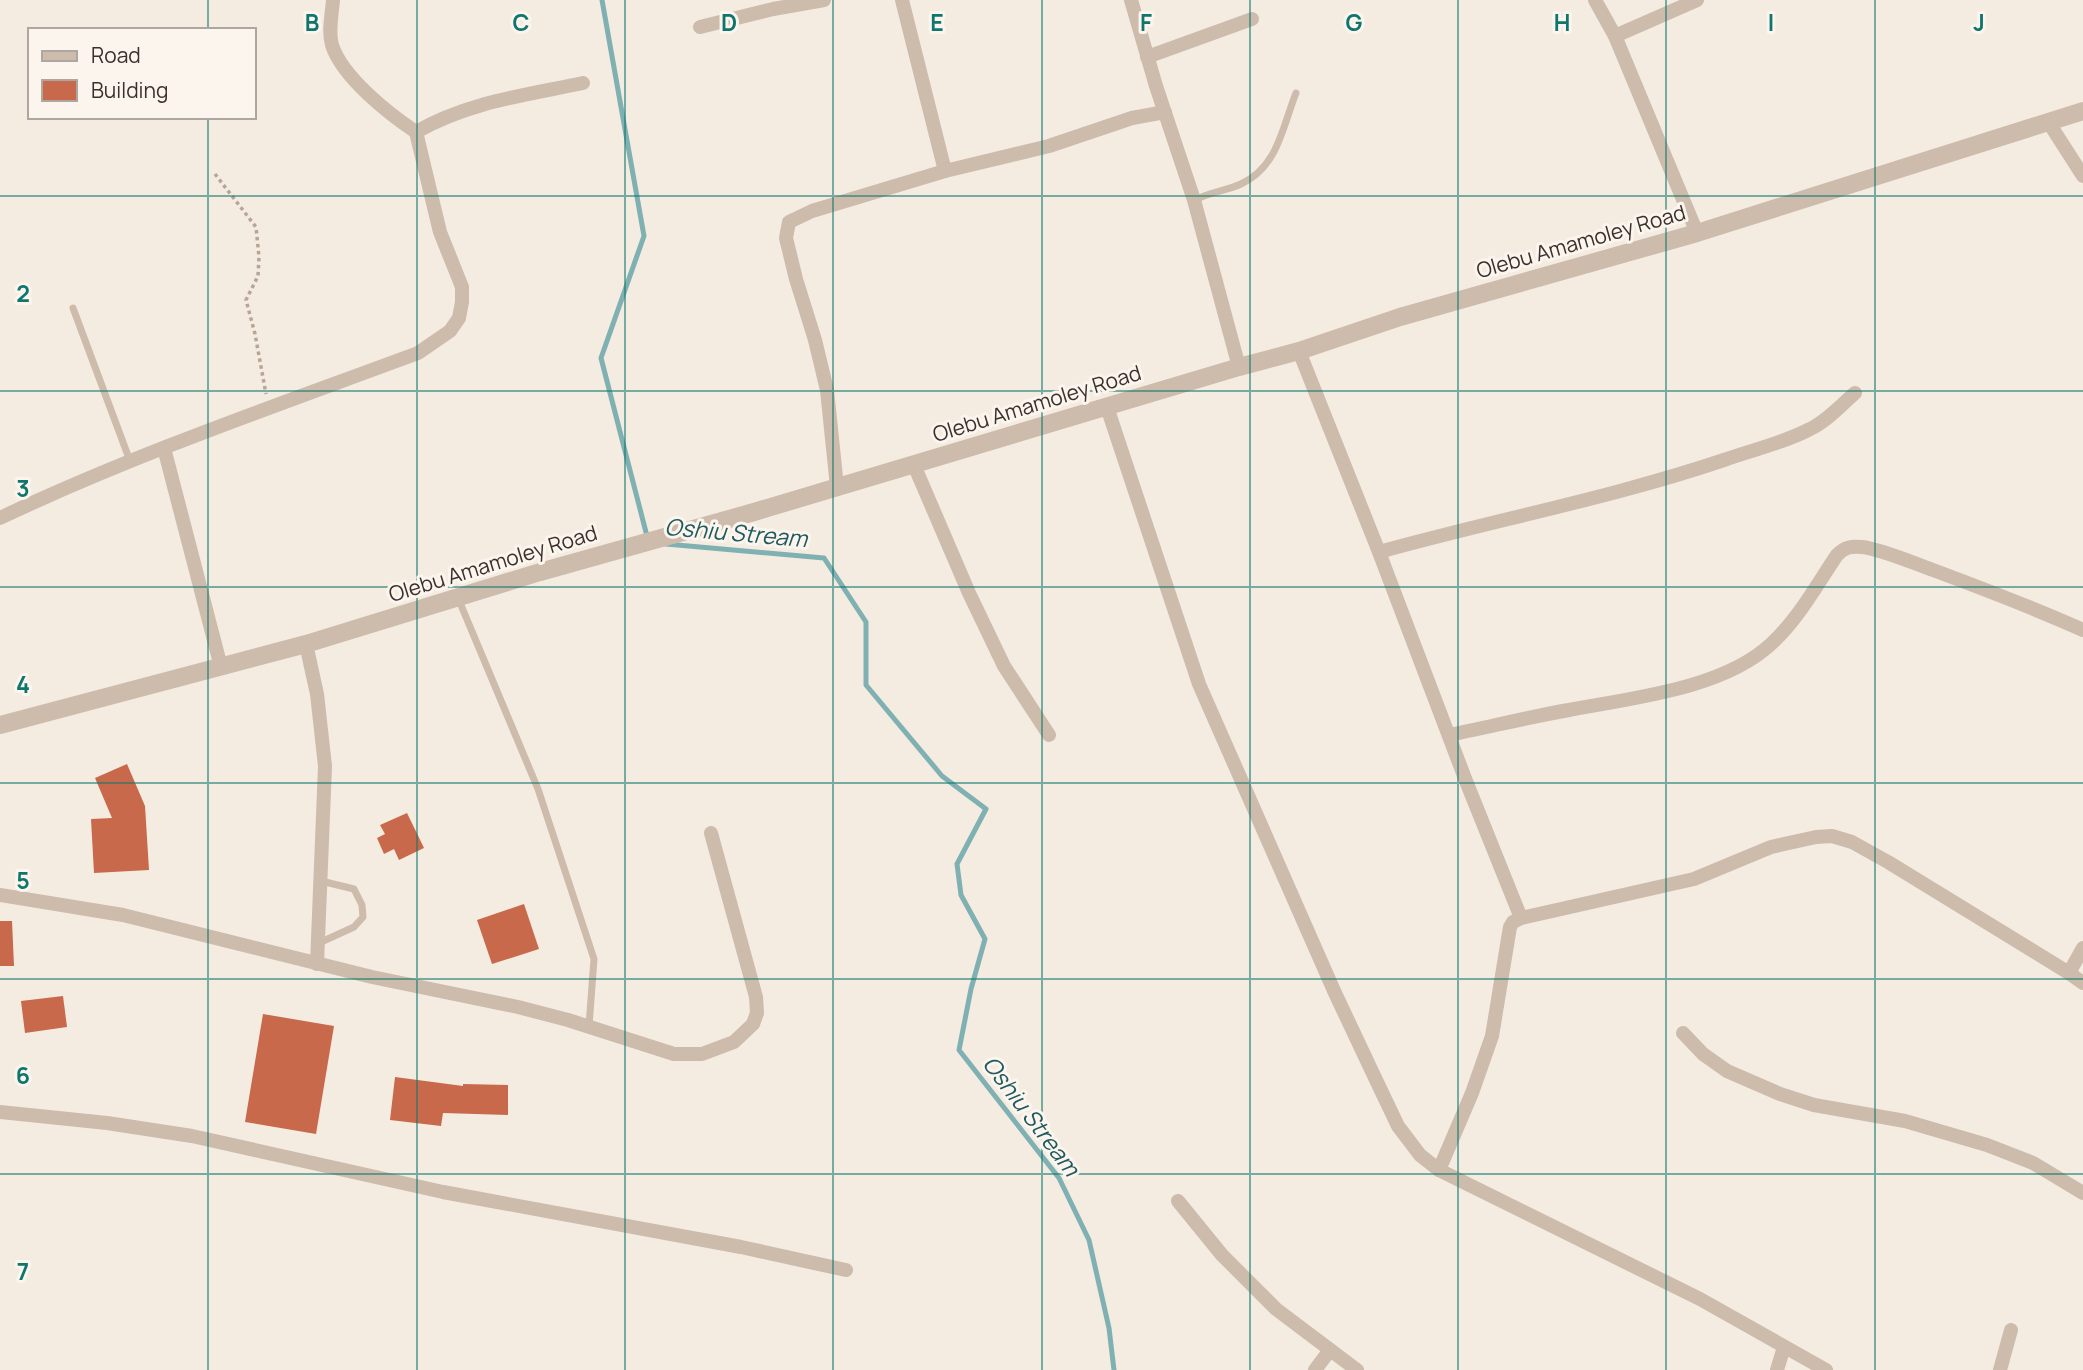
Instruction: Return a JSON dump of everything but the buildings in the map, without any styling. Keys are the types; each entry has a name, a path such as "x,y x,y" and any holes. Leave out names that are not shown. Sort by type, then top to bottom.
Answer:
{"street":[{"path":"0,518 58,490 164,448 418,354 450,331 459,318 462,287 440,232 416,132 384,109 362,88 339,59 332,44 333,0"},
{"path":"700,27 824,0"},
{"path":"902,0 945,171"},
{"path":"1131,0 1194,200 1239,367"},
{"path":"1595,0 1615,36 1697,233"},
{"path":"1615,36 1697,0"},
{"path":"1147,57 1252,19"},
{"path":"416,132 469,107 583,83"},
{"name":"Olebu Amamoley Road","path":"0,725 306,645 1299,351 1400,317 1697,233 2083,111"},
{"path":"837,487 827,390 786,239 789,222 812,211 945,171 1037,150 1132,118 1165,112"},
{"path":"2049,123 2083,176"},
{"path":"1299,351 1521,918"},
{"path":"1379,552 1627,490 1710,464 1808,430 1825,420 1855,393"},
{"path":"1107,407 1199,684 1335,993 1398,1126 1420,1155 1439,1170 1700,1299 1826,1370"},
{"path":"164,448 221,667"},
{"path":"914,465 1003,666 1049,735"},
{"path":"1449,735 1690,685 1746,663 1770,645 1788,626 1811,598 1837,555 1851,546 1865,547 1921,566 2003,596 2083,630"},
{"path":"306,645 317,694 325,766 317,964"},
{"path":"0,895 123,915 317,964 518,1007 589,1026 674,1054 702,1054 734,1042 753,1024 757,1013 756,997 711,833"},
{"path":"1439,1170 1472,1093 1492,1036 1510,927 1521,918 1694,879 1771,847 1832,836 1852,842 1888,862 2083,983"},
{"path":"2069,973 2083,948"},
{"path":"1683,1033 1703,1054 1727,1071 1780,1094 1814,1104 1905,1121 1987,1145 2033,1163 2083,1193"},
{"path":"0,1112 107,1123 192,1136 443,1192 741,1247 846,1270"},
{"path":"1178,1201 1222,1255 1276,1309 1357,1370"},
{"path":"2000,1370 2011,1330"},
{"path":"1777,1370 1784,1347"},
{"path":"1315,1370 1330,1350"}],"lane":[{"path":"1194,200 1242,184 1267,165 1279,141 1296,93"},
{"path":"73,307 131,461"},
{"path":"458,598 538,789 594,959 589,1026"},
{"path":"319,943 354,927 363,917 362,905 355,889 321,881"}],"path":[{"path":"215,174 256,228 258,276 246,300 268,409"}],"waterway":[{"name":"Oshiu Stream","path":"602,0 644,236 601,358 648,540"},
{"name":"Oshiu Stream","path":"666,544 824,558 866,622 866,685 942,776 986,809 957,864 961,895 985,939 971,989 959,1050 1059,1178 1089,1240 1109,1328 1114,1370"}]}
